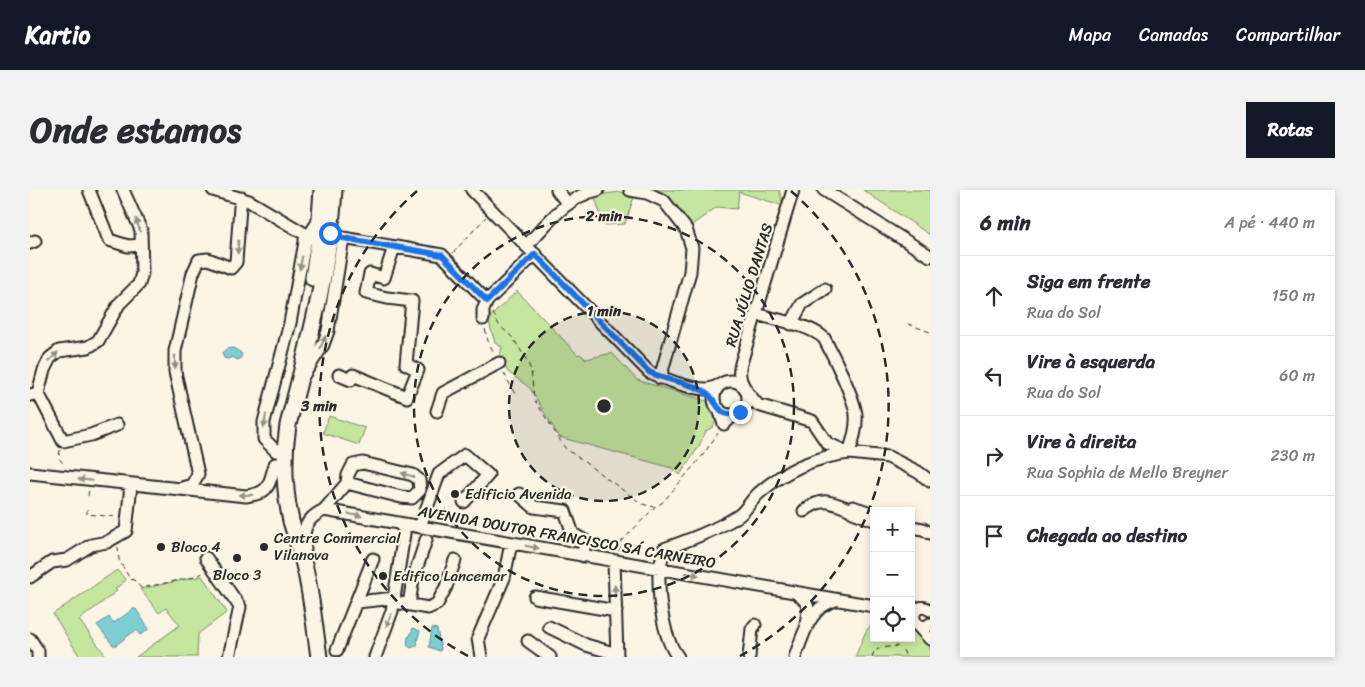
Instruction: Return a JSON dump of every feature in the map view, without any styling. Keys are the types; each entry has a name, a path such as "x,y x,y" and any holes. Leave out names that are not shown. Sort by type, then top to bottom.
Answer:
{"main road":[{"path":"310,657 299,583 282,518 277,488 276,458 279,423 310,294 318,245 322,190"},
{"path":"319,657 306,571 291,520 285,478 286,441 288,425 322,286 337,236 334,190"}],"street":[{"path":"89,190 109,240 128,246 141,245"},
{"path":"118,425 91,435 63,441 34,394 50,358 58,351 88,347 98,341 119,304 139,284 142,273 141,230 123,190"},
{"path":"30,473 246,496 265,491 270,483 276,458 264,439 264,422 290,323 305,234 242,198 214,190"},
{"path":"472,190 649,372 660,378 705,391 717,406 724,424 747,403 745,389"},
{"path":"557,190 568,204"},
{"path":"483,319 483,310 487,301 568,204 594,190"},
{"path":"630,190 648,193 664,202 686,229 692,248 690,272 660,378"},
{"name":"RUA JÚLIO DANTAS","path":"745,389 739,373 742,360 793,190"},
{"path":"824,190 930,256"},
{"path":"179,489 192,485 198,474 175,372 175,351 193,273 199,260 208,259 231,268 236,262 242,198"},
{"path":"305,242 320,219"},
{"path":"337,236 442,255 487,301"},
{"path":"339,375 351,380 353,375 407,397 418,370 406,364 412,301 366,293 370,274 384,278 394,247"},
{"path":"791,324 802,304 825,289"},
{"path":"756,314 818,333 824,338 856,413 855,432 849,453"},
{"name":"RUA JÚLIO DANTAS","path":"723,384 733,375 742,360"},
{"path":"437,410 443,393 499,363"},
{"path":"694,387 706,389 735,382 745,389 758,405 812,422 827,443 849,453"},
{"path":"717,406 716,391 723,384"},
{"path":"733,416 758,405"},
{"path":"678,657 669,640 661,612 658,580 664,549 696,537 740,515 758,494 789,470 828,456 849,453 888,457 918,472 930,481"},
{"path":"420,527 439,474 465,455 488,475 464,502"},
{"path":"306,571 303,535 305,529 312,518 324,510 347,483 348,475 353,465 363,463 413,475 419,480 420,490 412,498 401,497 347,483"},
{"path":"30,577 52,562 66,560 91,545 108,542 126,531 131,485"},
{"path":"518,494 534,507 565,511 573,534 585,541 583,556"},
{"path":"804,511 816,502 830,501 870,518"},
{"path":"849,509 853,507 870,513"},
{"name":"AVENIDA DOUTOR FRANCISCO SÁ CARNEIRO","path":"324,510 795,592 870,607"},
{"path":"374,657 392,611 394,600 404,534 404,528 398,523"},
{"path":"915,528 930,533"},
{"path":"409,604 413,579 426,540"},
{"path":"482,657 478,638 504,578 511,543"},
{"path":"337,650 373,559"},
{"path":"357,602 394,600 428,608 437,604 446,587 455,560"},
{"path":"549,627 586,645 617,656 614,561"},
{"path":"209,562 240,607 229,657"},
{"path":"398,576 413,579"},
{"path":"795,592 804,598 808,607 805,628 795,657"},
{"path":"535,598 616,611"},
{"path":"805,628 820,607 828,601 841,601"},
{"path":"915,611 927,607"},
{"path":"915,622 926,627 930,624"},
{"path":"915,622 930,639"},
{"path":"749,657 752,629 755,626"},
{"path":"30,639 38,651 38,657"},
{"path":"528,641 550,657"}],"path":[{"path":"451,255 492,211"},
{"path":"487,301 499,325 513,338 526,359 531,370 534,399 565,448 642,504 655,508"},
{"path":"908,324 930,332"},
{"path":"614,561 622,542 655,508 672,494 733,416"},
{"path":"59,450 59,458 75,479"},
{"path":"87,509 86,514 127,518"},
{"path":"118,543 119,560 130,579 134,580 141,588 194,577 209,562"},
{"path":"872,657 874,651 881,648 898,646"},
{"path":"903,650 906,657"}],"green space":[{"path":"649,190 779,190 784,206 739,192 737,209 717,207 689,227"},
{"path":"863,190 930,190 930,235"},
{"path":"622,192 635,194 625,224 604,225 594,195"},
{"path":"517,291 578,355 580,354 586,359 612,353 637,380 707,401 717,418 713,427 706,431 699,446 680,475 672,468 559,437 530,388 508,372 500,356 502,347 495,343 488,319"},
{"path":"329,416 365,428 359,445 323,433"},
{"path":"117,570 126,580 115,589 117,591 79,620 107,657 80,657 53,614"},
{"path":"202,576 227,612 198,634 197,657 136,657 180,625 166,608 159,613 140,589"},
{"path":"870,626 870,642 915,642 915,629 930,646 930,657 855,657 866,631"}],"water":[{"path":"233,348 242,355 240,359 224,358 222,353 226,349"},
{"path":"133,609 136,609 149,629 140,635 136,630 116,645 113,645 97,625 109,617 114,623"},
{"path":"413,628 420,631 417,641 418,645 411,648 407,645 408,637"},
{"path":"432,628 437,629 440,651 429,647"}],"place":[{"name":"Edificio Avenida","path":"455,494"},
{"name":"Bloco 4","path":"161,547"},
{"name":"Centre Commercial Vilanova","path":"264,547"},
{"name":"Bloco 3","path":"237,558"},
{"name":"Edifico Lancemar","path":"383,576"}],"route":[{"path":"330,233 343,238 442,255 487,301 535,254 649,372 660,378 705,391 725,414 740,412"}]}
